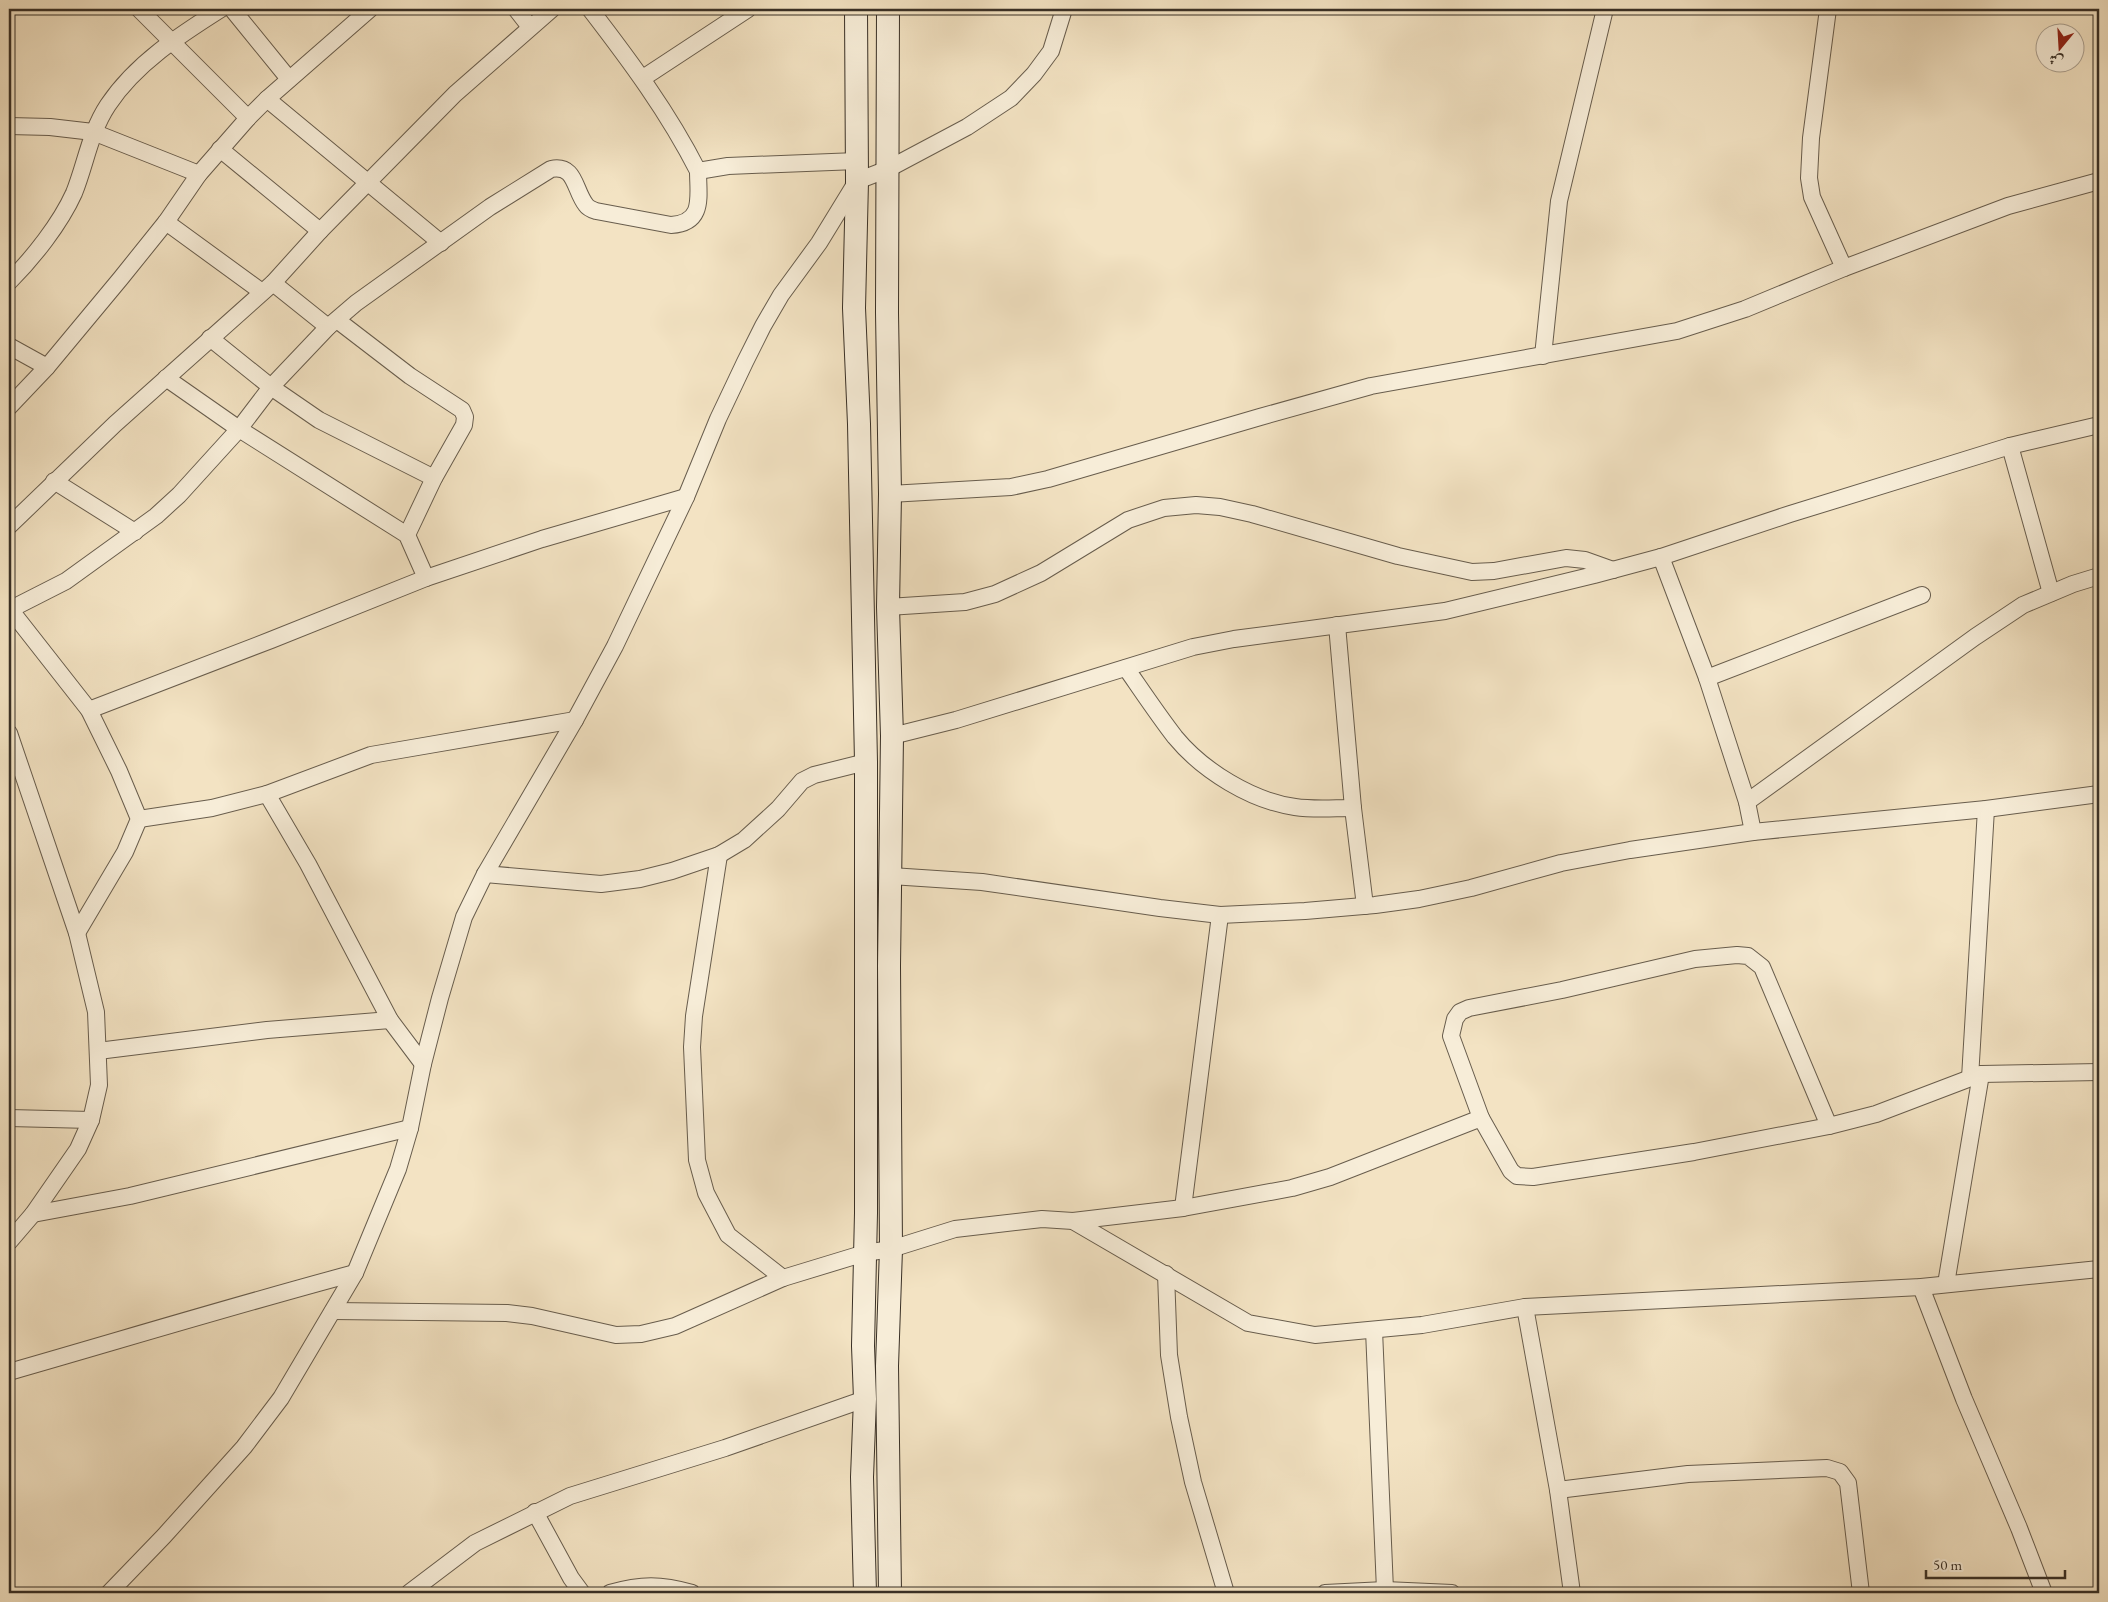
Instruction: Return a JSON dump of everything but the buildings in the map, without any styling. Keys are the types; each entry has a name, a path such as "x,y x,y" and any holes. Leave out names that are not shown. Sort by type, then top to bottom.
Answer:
{"street":[{"path":"139,9 248,118"},
{"path":"9,282 59,222 79,180 93,132 119,90 170,42 221,9"},
{"path":"232,9 289,79"},
{"path":"9,407 47,368 166,222 199,174 248,118 267,98 370,9"},
{"path":"516,9 530,27"},
{"path":"9,526 54,481 267,288 320,231 455,94 552,9"},
{"path":"77,933 125,852 139,819 119,770 89,710 9,609 66,581 135,532 179,494 239,429 271,387 333,324 375,288 490,207 551,169 566,169 587,206 596,211 671,225 683,225 691,219 697,211 698,170 672,122 643,78 590,9"},
{"path":"643,78 748,9"},
{"path":"856,9 857,171 854,308 859,424 866,762 865,1253 863,1346 865,1398 862,1477 865,1593"},
{"path":"888,9 887,313 892,736 889,966 891,1249 887,1374 890,1593"},
{"path":"698,170 728,166 857,171 888,169 968,127 1011,98 1034,74 1050,51 1064,9"},
{"path":"1543,356 1559,201 1605,9"},
{"path":"1828,9 1811,138 1809,178 1812,197 1844,268"},
{"path":"267,98 441,243"},
{"path":"9,126 50,127 93,132 199,174"},
{"path":"220,149 320,231"},
{"path":"109,1593 164,1536 244,1447 282,1398 355,1273 398,1169 410,1128 423,1064 464,917 485,874 576,720 615,646 686,497 718,419 762,326 857,171"},
{"path":"890,494 1011,487 1048,479 1371,386 1677,331 1744,309 1844,268 2008,206 2099,182"},
{"path":"166,222 267,288 333,324 462,410 465,416 464,425 434,478 407,535"},
{"path":"210,338 271,387 319,420 434,478"},
{"path":"9,346 47,368"},
{"path":"166,378 239,429 407,535 426,578"},
{"path":"892,736 956,720 1193,647 1234,639 1445,611 1501,599 1661,557 1790,514 2010,446 2099,425"},
{"path":"2010,446 2051,593"},
{"path":"54,481 135,532"},
{"path":"89,710 426,578 542,539 686,497"},
{"path":"862,597 889,601 965,602 995,594 1041,573 1128,520 1164,508 1196,506 1220,507 1252,514 1398,556 1472,572 1494,571 1566,558 1585,560 1613,570"},
{"path":"1661,557 1707,678 1747,802 1753,832"},
{"path":"1747,802 1975,637 2023,605 2099,576"},
{"path":"1707,678 1922,596"},
{"path":"1337,625 1353,808 1365,906"},
{"path":"1126,668 1176,738 1212,771 1236,786 1277,804 1298,808 1353,808"},
{"path":"139,819 212,808 267,794 371,756 576,720"},
{"path":"9,733 77,933 96,1012 99,1084 91,1120 78,1149 33,1214 9,1242"},
{"path":"485,874 601,884 640,879 672,871 719,855 744,840 761,826 802,781 814,775 866,762"},
{"path":"267,794 308,864 390,1020 423,1064"},
{"path":"891,876 982,882 1142,906 1220,915 1305,911 1365,906 1419,898 1471,888 1562,863 1630,850 1753,832 1986,809 2099,794"},
{"path":"1946,1284 1975,1076 1986,809"},
{"path":"719,855 694,1016 692,1047 697,1160 706,1192 728,1235 783,1278"},
{"path":"1183,1208 1220,915"},
{"path":"1828,1126 1762,967 1748,956 1737,955 1695,959 1658,966 1606,980 1469,1008 1460,1012 1455,1020 1451,1036 1481,1118 1511,1171 1517,1176 1533,1177 1694,1152 1828,1126 1876,1114 1975,1076 2099,1072"},
{"path":"98,1051 267,1030 390,1020"},
{"path":"9,1118 91,1120"},
{"path":"333,1311 508,1313 532,1316 616,1335 641,1334 675,1326 783,1278 865,1253 891,1249 955,1228 1042,1219 1073,1221 1183,1208 1292,1188 1330,1177 1481,1118"},
{"path":"33,1214 138,1194 410,1128"},
{"path":"1073,1221 1248,1323 1315,1336 1422,1325 1525,1307 1920,1287 2099,1269"},
{"path":"9,1372 355,1273"},
{"path":"1166,1274 1169,1355 1180,1417 1193,1482 1226,1593"},
{"path":"1920,1287 2044,1593"},
{"path":"1525,1307 1558,1490 1572,1593"},
{"path":"1374,1330 1385,1590"},
{"path":"409,1593 475,1543 570,1496 725,1448 865,1398"},
{"path":"1558,1490 1688,1474 1827,1468 1840,1472 1848,1483 1861,1593"},
{"path":"535,1512 571,1578 582,1593"},
{"path":"610,1593 635,1586 650,1586 666,1587 692,1593"},
{"path":"1325,1593 1385,1590 1452,1593"}]}
